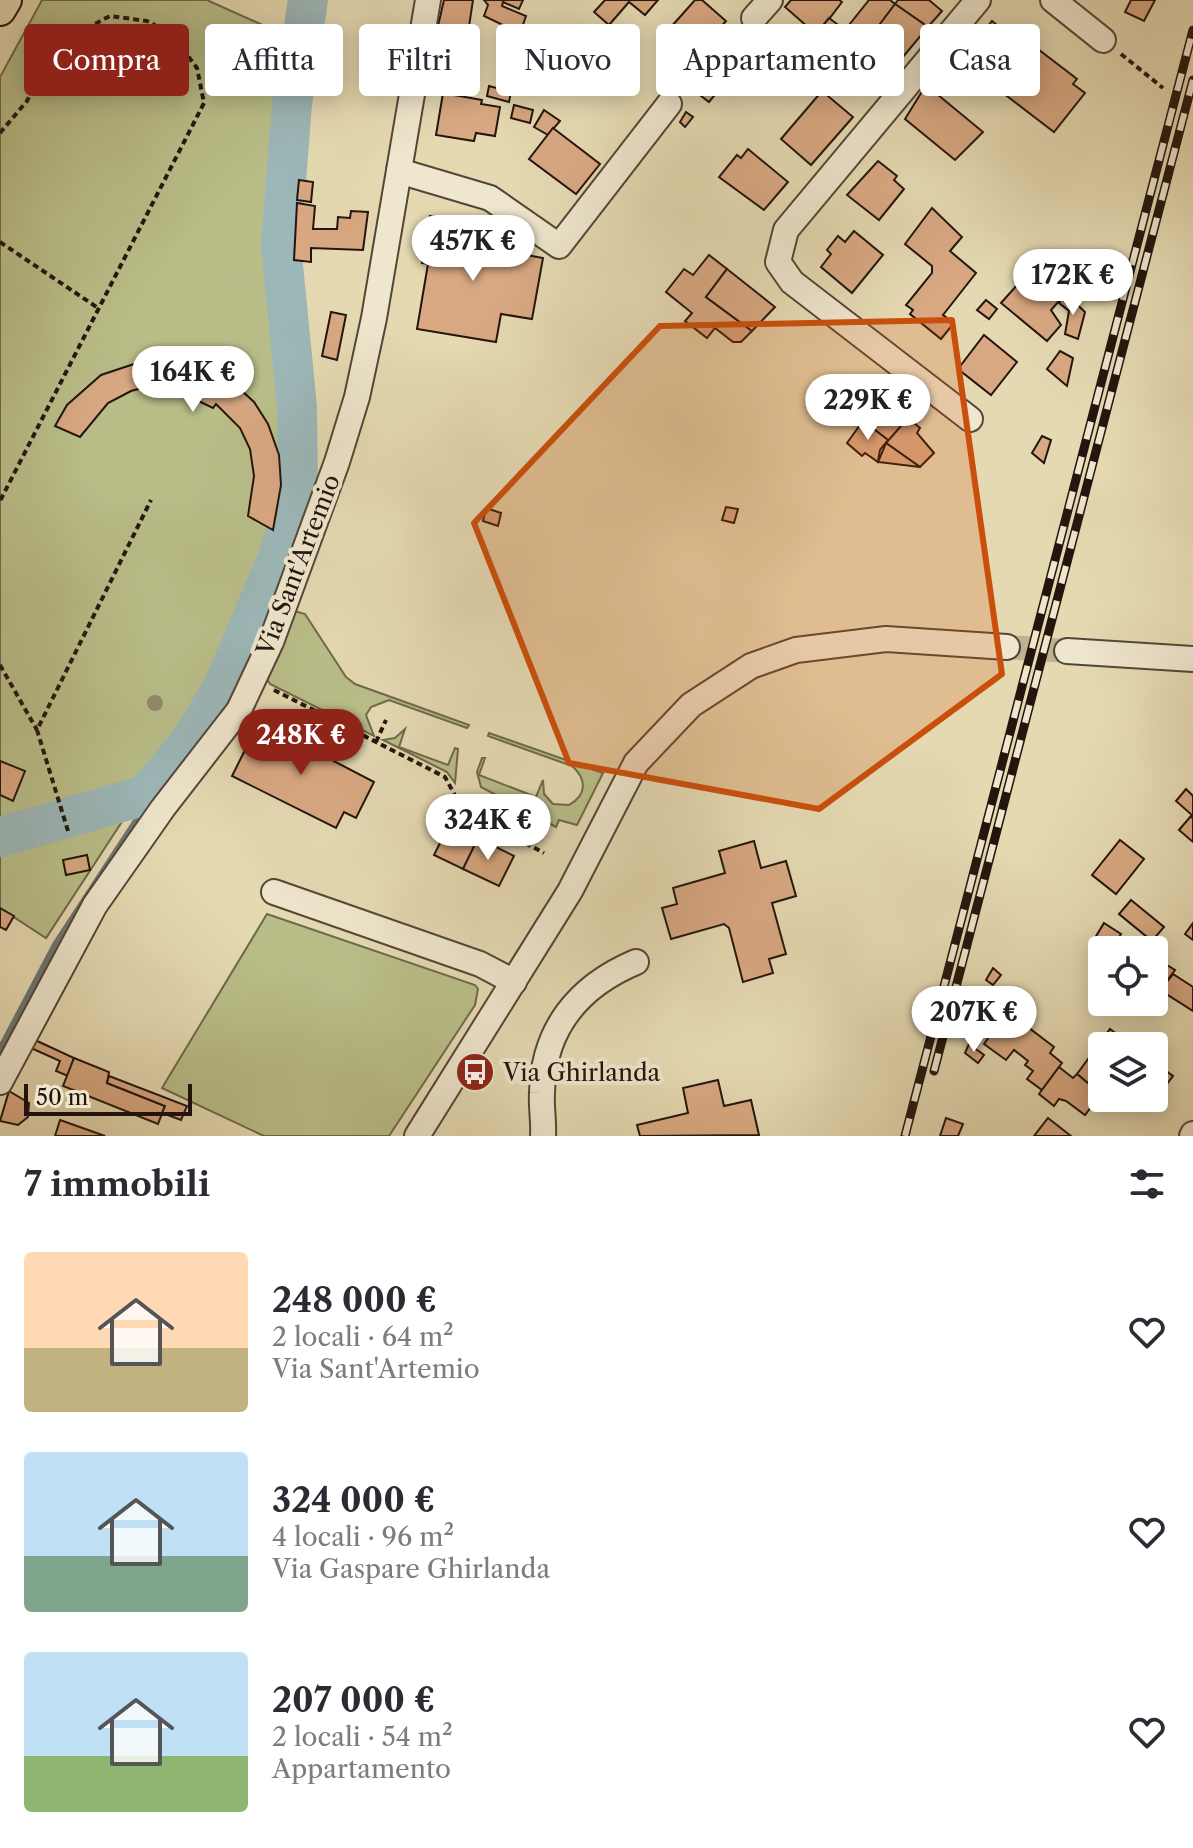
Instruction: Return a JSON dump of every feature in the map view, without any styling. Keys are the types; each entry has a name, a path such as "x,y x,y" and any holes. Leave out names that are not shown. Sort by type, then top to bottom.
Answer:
{"main road":[{"path":"0,10 6,0"}],"street":[{"name":"Via Sant'Artemio","path":"0,1082 95,905 163,808 215,744 254,680 349,426 374,318 428,0"},
{"path":"970,419 792,282 778,262 786,230 978,0"},
{"path":"1053,0 1103,40"},
{"path":"399,171 490,198 559,246 669,104"},
{"path":"417,1136 570,891 636,763 674,720 710,690 751,666 796,650 853,640 1007,647"},
{"path":"1067,651 1193,659"},
{"path":"274,892 480,964 514,982"},
{"path":"543,1136 545,1060 556,1029 592,986 636,962"}],"path":[{"path":"0,133 27,101 56,44 110,16 147,21 171,34 197,68 204,103 0,501"},
{"path":"1103,40 1163,88"},
{"path":"0,242 98,308"},
{"path":"37,730 151,500"},
{"path":"0,665 37,730 68,831"},
{"path":"254,680 445,777 463,810 544,853"},
{"path":"376,742 386,720"}],"highlighted area":[{"path":"952,320 1002,674 819,809 569,763 474,523 660,326"}],"green space":[{"path":"42,0 207,0 260,24 205,24 205,96 280,96 275,240 291,423 288,509 206,694 170,749 137,789 127,814 46,938 0,908 0,77 24,33 24,96 189,96 189,24 29,24"},
{"path":"291,610 305,614 346,677 355,684 469,725 467,728 389,700 371,707 366,715 374,736 270,684 267,679"},
{"path":"405,729 399,747 448,765 455,748 458,749 455,783 447,772 383,740 395,738"},
{"path":"489,733 603,773 577,825 559,820 556,827 481,787 477,772 482,758 485,758 479,775 536,797 543,780 544,794 553,804 569,805 579,797 583,787 580,776 572,766 488,736"},
{"path":"267,914 475,985 478,989 475,1005 389,1136 264,1136 162,1088"}],"building":[{"path":"444,0 473,0 469,24 438,24"},
{"path":"484,0 523,0 519,9 503,2 502,6 526,16 523,24 501,24 484,16 488,5"},
{"path":"605,0 658,0 645,15 629,2 610,24 594,12"},
{"path":"695,0 702,0 726,21 723,24 674,24"},
{"path":"791,0 842,2 825,24 804,24 785,7"},
{"path":"869,0 890,0 895,4 880,24 850,24"},
{"path":"898,0 929,0 942,11 931,24 924,24 895,4"},
{"path":"1131,0 1155,0 1144,21 1125,12"},
{"path":"895,4 924,24 920,24 920,37 904,56 904,24 880,24"},
{"path":"1040,51 1077,79 1073,84 1085,93 1054,132 1007,96 1040,96"},
{"path":"489,86 496,88 496,96 510,96 509,102 487,96"},
{"path":"920,95 939,96 983,132 955,160 905,119"},
{"path":"442,96 482,100 481,104 500,107 495,136 476,133 474,141 436,135"},
{"path":"818,96 828,96 853,117 811,165 781,139"},
{"path":"514,105 533,110 530,123 511,118"},
{"path":"544,110 560,121 548,135 534,127"},
{"path":"686,112 693,117 685,127 680,122"},
{"path":"553,128 600,164 576,194 529,159"},
{"path":"748,149 788,182 764,210 719,177 737,155 741,158"},
{"path":"878,161 897,176 894,180 904,189 879,220 847,195"},
{"path":"299,180 313,182 311,202 297,200"},
{"path":"297,203 315,206 313,229 337,229 338,217 350,218 351,211 368,212 363,250 311,248 311,262 294,260"},
{"path":"932,208 962,237 950,251 976,273 943,315 954,323 941,339 910,314 913,310 906,305 932,273 932,266 905,244"},
{"path":"430,216 476,225 473,245 543,258 532,319 501,314 496,342 417,329 428,264 422,263"},
{"path":"854,231 883,255 852,293 821,267 831,254 827,250 838,236 845,242"},
{"path":"709,255 727,269 706,297 752,331 741,342 733,342 715,328 707,338 685,321 692,313 666,292 684,269 693,275"},
{"path":"727,269 775,307 752,331 706,297"},
{"path":"1027,274 1059,301 1051,310 1061,325 1047,341 1001,303"},
{"path":"1065,293 1085,312 1078,339 1065,334 1069,311 1059,303"},
{"path":"986,300 997,309 989,319 977,310"},
{"path":"331,312 346,315 337,360 322,356"},
{"path":"984,335 1017,362 991,395 958,369"},
{"path":"213,351 237,362 229,379 254,402 268,424 279,455 281,485 273,530 248,516 254,476 250,449 240,428 216,404 213,408 190,397 192,391 153,385 131,391 108,403 80,437 55,426 67,405 101,375 149,359 173,358 205,367"},
{"path":"1060,351 1073,358 1067,386 1047,369"},
{"path":"842,377 849,378 842,401 866,423 862,428 834,404 820,417 816,414 832,398 832,392 838,392"},
{"path":"885,393 912,415 890,442 864,422"},
{"path":"873,395 880,401 864,422 857,415"},
{"path":"908,418 920,428 917,433 934,453 920,467 886,443"},
{"path":"866,423 888,440 880,450 878,462 865,453 862,456 847,443 860,425 862,428"},
{"path":"1042,436 1051,440 1044,463 1032,453"},
{"path":"886,443 920,467 878,462"},
{"path":"726,507 738,509 734,523 722,520"},
{"path":"486,508 501,513 498,526 483,521"},
{"path":"259,722 374,782 356,818 344,812 336,828 232,776"},
{"path":"0,761 25,771 13,801 0,795"},
{"path":"1186,789 1193,796 1193,816 1176,801"},
{"path":"1191,816 1193,819 1193,842 1179,830"},
{"path":"453,817 482,831 463,869 434,855"},
{"path":"478,838 514,856 499,886 463,869"},
{"path":"1120,840 1144,859 1116,894 1092,875"},
{"path":"754,841 761,868 786,861 796,896 772,903 786,954 769,959 773,973 743,982 729,928 724,924 671,939 662,908 677,904 673,888 725,873 719,851"},
{"path":"87,855 90,870 66,875 63,860"},
{"path":"1131,900 1164,927 1156,936 1146,936 1119,914"},
{"path":"0,908 14,916 6,930 0,927"},
{"path":"1104,923 1121,934 1120,936 1096,936"},
{"path":"1193,923 1193,940 1185,934"},
{"path":"1168,966 1175,970 1168,979"},
{"path":"993,968 1001,975 993,985 986,980"},
{"path":"1173,974 1193,987 1193,1011 1168,995 1168,980"},
{"path":"999,1005 1054,1047 1050,1053 1062,1063 1042,1090 1027,1079 1033,1071 1025,1065 1028,1061 1014,1050 1006,1060 984,1044 991,1034 982,1027"},
{"path":"35,1040 74,1058 68,1076 56,1071 60,1061 31,1048"},
{"path":"969,1044 984,1055 978,1063 965,1053"},
{"path":"74,1058 109,1072 107,1083 165,1106 158,1124 63,1086"},
{"path":"1088,1059 1088,1083 1077,1074"},
{"path":"1059,1067 1073,1078 1077,1074 1088,1083 1088,1111 1085,1115 1059,1099 1054,1106 1039,1094"},
{"path":"109,1076 187,1106 181,1120 162,1113 165,1106 107,1083"},
{"path":"718,1080 724,1106 751,1100 759,1135 640,1136 637,1125 688,1113 683,1088"},
{"path":"9,1091 29,1103 28,1117 18,1125 0,1121"},
{"path":"946,1118 963,1124 958,1136 940,1136"},
{"path":"1048,1118 1071,1136 1034,1136"},
{"path":"60,1120 105,1136 55,1136"}],"waterway":[{"path":"0,837 146,795 190,742 222,689 277,560 298,490 297,407 281,245 292,104 308,0"},
{"path":"0,1050 56,944 143,811 146,795"}],"tunnel":[{"path":"1007,647 1067,651"}],"railway":[{"path":"905,1136 1193,30"},
{"path":"934,1071 1193,80"}],"place":[{"name":"Via Ghirlanda","path":"475,1072"}]}
